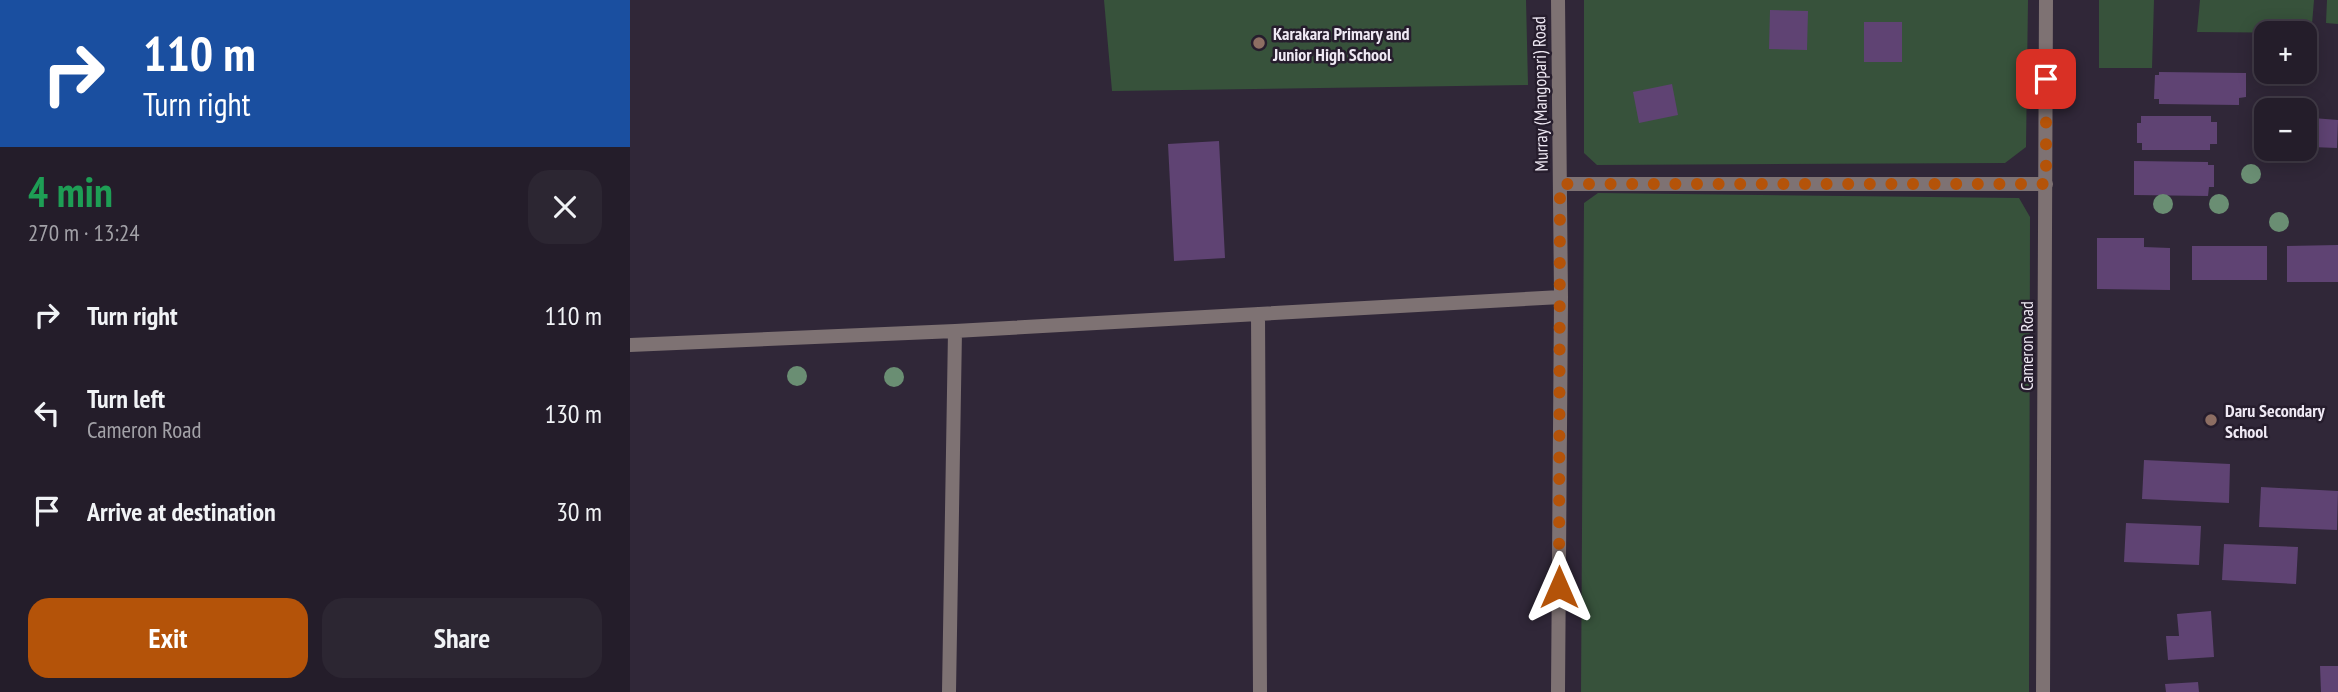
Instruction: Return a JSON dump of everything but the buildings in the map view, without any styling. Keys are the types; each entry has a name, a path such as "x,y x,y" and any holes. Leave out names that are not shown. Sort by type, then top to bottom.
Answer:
{"street":[{"name":"Murray (Mangopari) Road","path":"1558,0 1561,297 1558,692"},
{"name":"Cameron Road","path":"2043,692 2046,0"},
{"path":"1560,184 2046,184"},
{"path":"630,345 955,331 1561,297"},
{"path":"1258,314 1260,692"},
{"path":"949,692 955,331"}],"green space":[{"path":"1104,0 1526,0 1528,85 1112,91"},
{"path":"1584,0 2028,0 2026,147 2005,163 1597,165 1584,153"},
{"path":"2099,0 2154,0 2152,68 2099,68"},
{"path":"2200,0 2314,0 2312,21 2254,21 2254,33 2197,32"},
{"path":"2327,0 2338,0 2338,24 2326,23"},
{"path":"1598,193 2019,198 2030,217 2029,692 1581,692 1584,203"}],"place":[{"name":"Karakara Primary and Junior High School","path":"1259,43"},
{"name":"Daru Secondary School","path":"2211,420"}],"route":[{"path":"1559,587 1560,184 2046,184 2046,79"}]}
